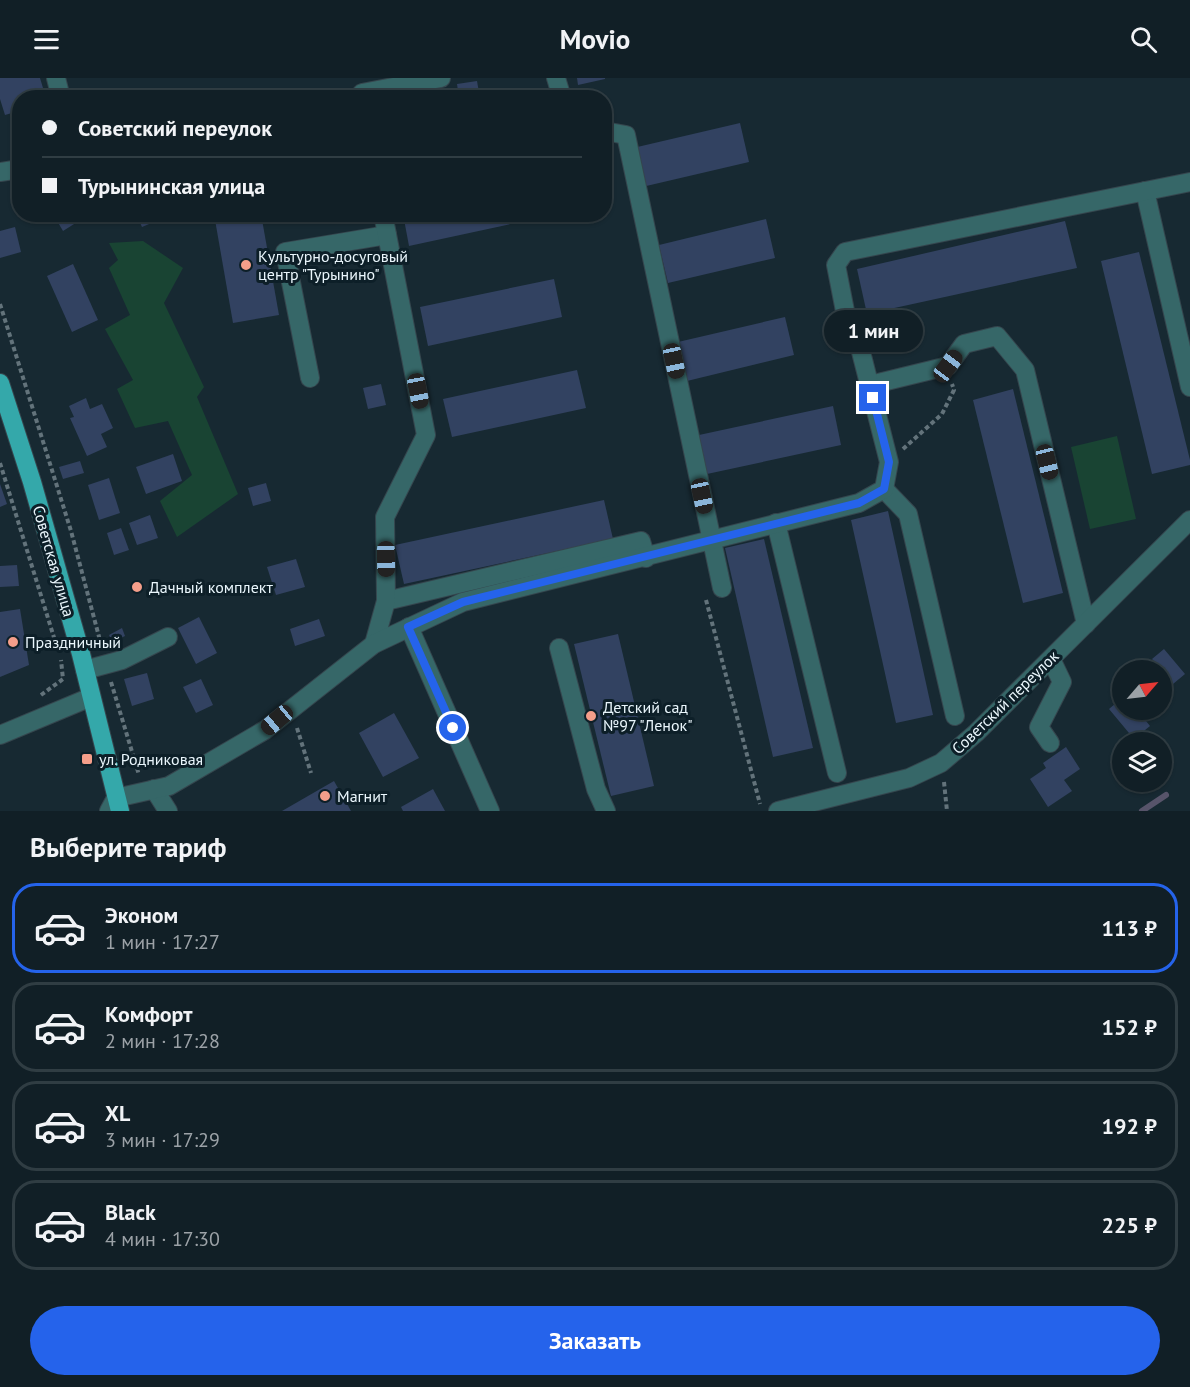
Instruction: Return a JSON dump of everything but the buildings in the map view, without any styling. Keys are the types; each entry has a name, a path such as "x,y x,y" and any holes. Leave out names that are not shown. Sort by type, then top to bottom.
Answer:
{"main road":[{"name":"Советская улица","path":"0,383 32,482 85,670 115,807"}],"street":[{"path":"361,90 441,78"},
{"path":"612,132 626,135 712,541 713,590"},
{"path":"884,489 889,462 859,344 845,311 836,265 845,252 1190,182"},
{"path":"1146,190 1190,387"},
{"path":"374,644 386,601 385,517 426,435 385,222"},
{"path":"310,378 285,252 387,235"},
{"path":"870,385 948,366 964,344 997,336 1025,370 1086,624"},
{"path":"115,807 149,790 169,786 265,730 374,644 463,602 859,503 884,489"},
{"path":"884,489 908,514 955,716"},
{"name":"Советский переулок","path":"778,811 909,778 941,762 976,733 1190,520"},
{"path":"776,523 837,773"},
{"path":"386,601 641,541 646,558"},
{"path":"408,627 490,811"},
{"path":"85,670 106,665 168,637"},
{"path":"559,648 596,789 606,811"},
{"path":"1050,743 1039,727 1062,682 1051,659"},
{"path":"0,735 91,697"},
{"path":"149,790 168,811"}],"path":[{"path":"0,304 71,531 106,665 149,790"},
{"path":"889,462 942,414 954,390 948,366"},
{"path":"0,463 61,660 63,679 32,699"},
{"path":"713,590 762,811"},
{"path":"43,694 51,713"},
{"path":"297,728 311,773"},
{"path":"941,762 947,811"}],"green space":[{"path":"143,241 183,268 164,303 204,387 197,397 238,494 177,537 160,501 192,475 168,421 135,428 117,389 133,380 105,329 130,315 109,268 118,260 109,243"},
{"path":"1117,436 1136,519 1090,529 1071,447"}],"waterway":[{"path":"1142,811 1166,795"}],"place":[{"name":"Культурно-досуговый центр \"Турынино\"","path":"246,265"},
{"name":"Дачный комплект","path":"137,587"},
{"name":"Праздничный","path":"13,642"},
{"name":"Детский сад №97 \"Ленок\"","path":"591,716"},
{"name":"ул. Родниковая","path":"87,759"},
{"name":"Магнит","path":"325,796"}],"route":[{"path":"453,728 408,627 463,602 859,503 884,489 889,462 873,398"}]}
